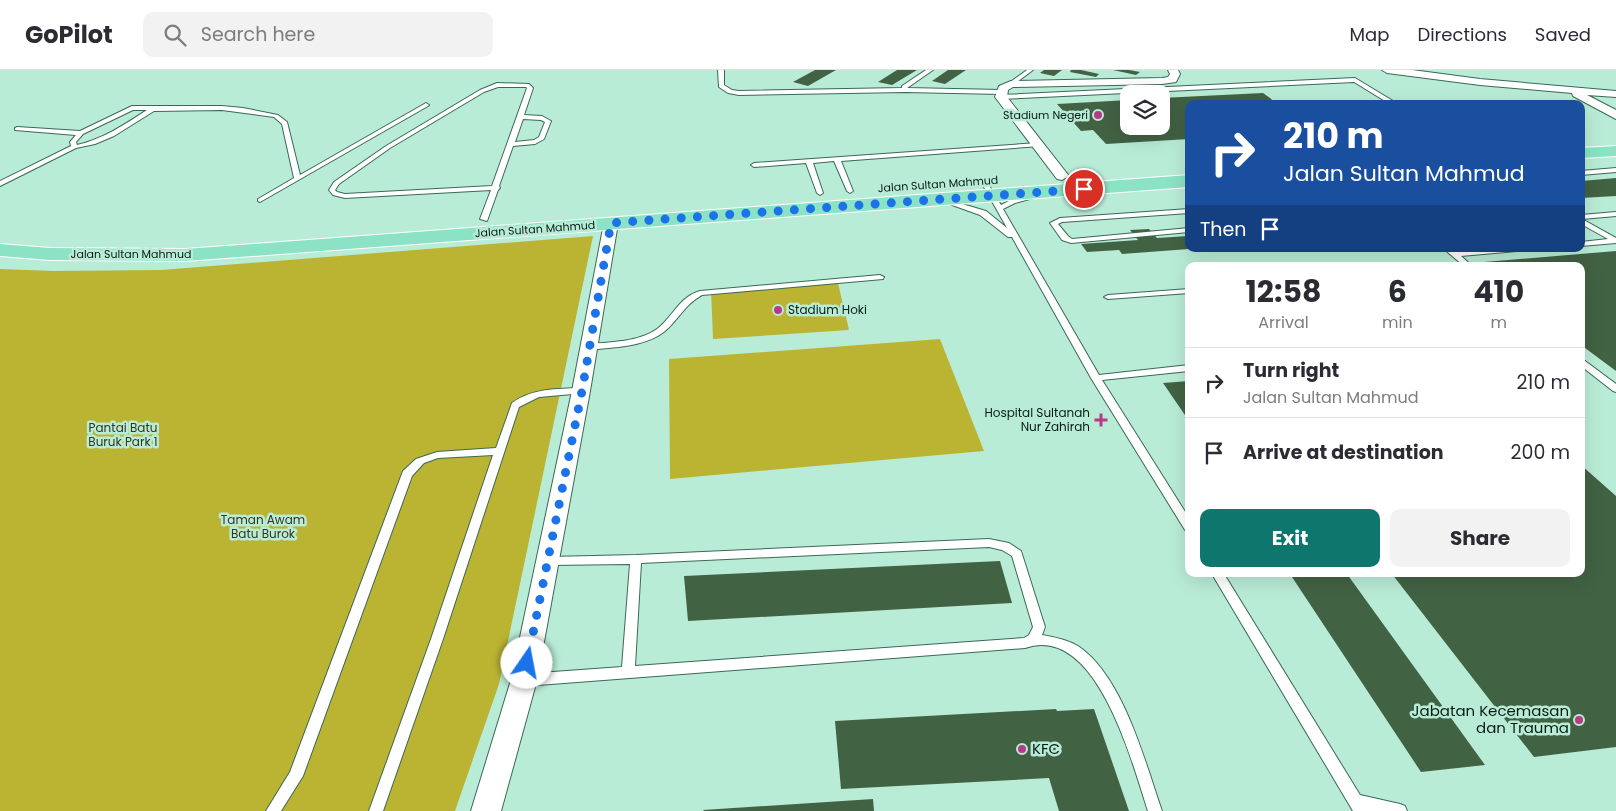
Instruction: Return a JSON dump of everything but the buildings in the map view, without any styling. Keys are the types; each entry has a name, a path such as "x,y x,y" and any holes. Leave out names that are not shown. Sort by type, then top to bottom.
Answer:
{"main road":[{"path":"1585,143 1616,140"},
{"path":"1585,153 1616,150"},
{"name":"Jalan Sultan Mahmud","path":"0,250 50,254 185,255 991,195 1065,183 1185,168"},
{"name":"Jalan Sultan Mahmud","path":"1065,183 1185,181"},
{"name":"Jalan Sultan Mahmud","path":"0,235 74,241 204,239 850,191 991,195"}],"street":[{"path":"1065,183 1038,145 1004,91 1172,80 1176,74 1173,70"},
{"path":"1387,70 1571,91 1616,94"},
{"path":"1571,91 1616,115"},
{"path":"486,811 524,680 582,391 611,223"}],"lane":[{"path":"721,70 721,86 730,92 739,93 905,90 1004,91 1355,80 1388,100"},
{"path":"905,90 904,87 930,70"},
{"path":"1004,91 1030,70"},
{"path":"484,219 497,188 521,117 530,88 527,85 497,85 482,92 388,148 336,184 332,190 335,194 344,196 497,188"},
{"path":"260,200 426,105"},
{"path":"74,147 73,142 81,133 132,108 222,108 243,110 276,116 285,123 297,178"},
{"path":"0,184 74,147 93,143 112,135 153,109"},
{"path":"512,144 535,142 542,138 548,121 542,118 521,117"},
{"path":"17,129 81,133"},
{"path":"372,137 388,148"},
{"path":"754,165 1038,145"},
{"path":"837,160 850,191"},
{"path":"809,162 820,193"},
{"path":"1585,174 1616,170"},
{"path":"991,195 1096,378 1185,521"},
{"path":"939,199 983,213 1016,239"},
{"path":"1185,211 1060,220 1054,223 1065,238 1071,241 1185,230"},
{"path":"1585,218 1616,214"},
{"path":"1585,222 1616,241"},
{"path":"1585,244 1616,241"},
{"path":"1451,252 1463,262"},
{"path":"589,346 644,339 659,332 671,321 682,304 700,293 880,277"},
{"path":"1108,297 1185,291"},
{"path":"1585,364 1616,389"},
{"path":"1096,378 1185,368"},
{"path":"376,811 437,638 515,405 524,398 536,393 582,391"},
{"path":"273,811 296,776 406,474 420,460 437,455 500,451"},
{"path":"548,561 636,559 990,543 1005,546 1017,554 1039,627 1034,639"},
{"path":"628,672 636,559"},
{"path":"1220,577 1358,806 1400,811"},
{"path":"524,680 1025,643 1034,639 1062,645 1075,651 1088,662 1102,681 1122,719 1155,811"}],"green space":[{"name":"Taman Awam Batu Burok","path":"593,236 499,684 455,811 0,811 0,269 54,271 161,270"},
{"name":"Stadium Hoki","path":"838,283 849,330 713,339 711,291"},
{"path":"940,339 984,451 670,479 669,359"}],"place":[{"name":"Stadium Negeri","path":"1098,115"},
{"name":"Stadium Hoki","path":"778,310"},
{"name":"Hospital Sultanah Nur Zahirah","path":"1101,420"},
{"name":"Jabatan Kecemasan dan Trauma","path":"1579,720"},
{"name":"KFC","path":"1022,749"}],"route":[{"path":"527,663 582,391 611,223 1084,189"}],"park label":[{"name":"Pantai Batu Buruk Park 1","path":"123,435"}]}
